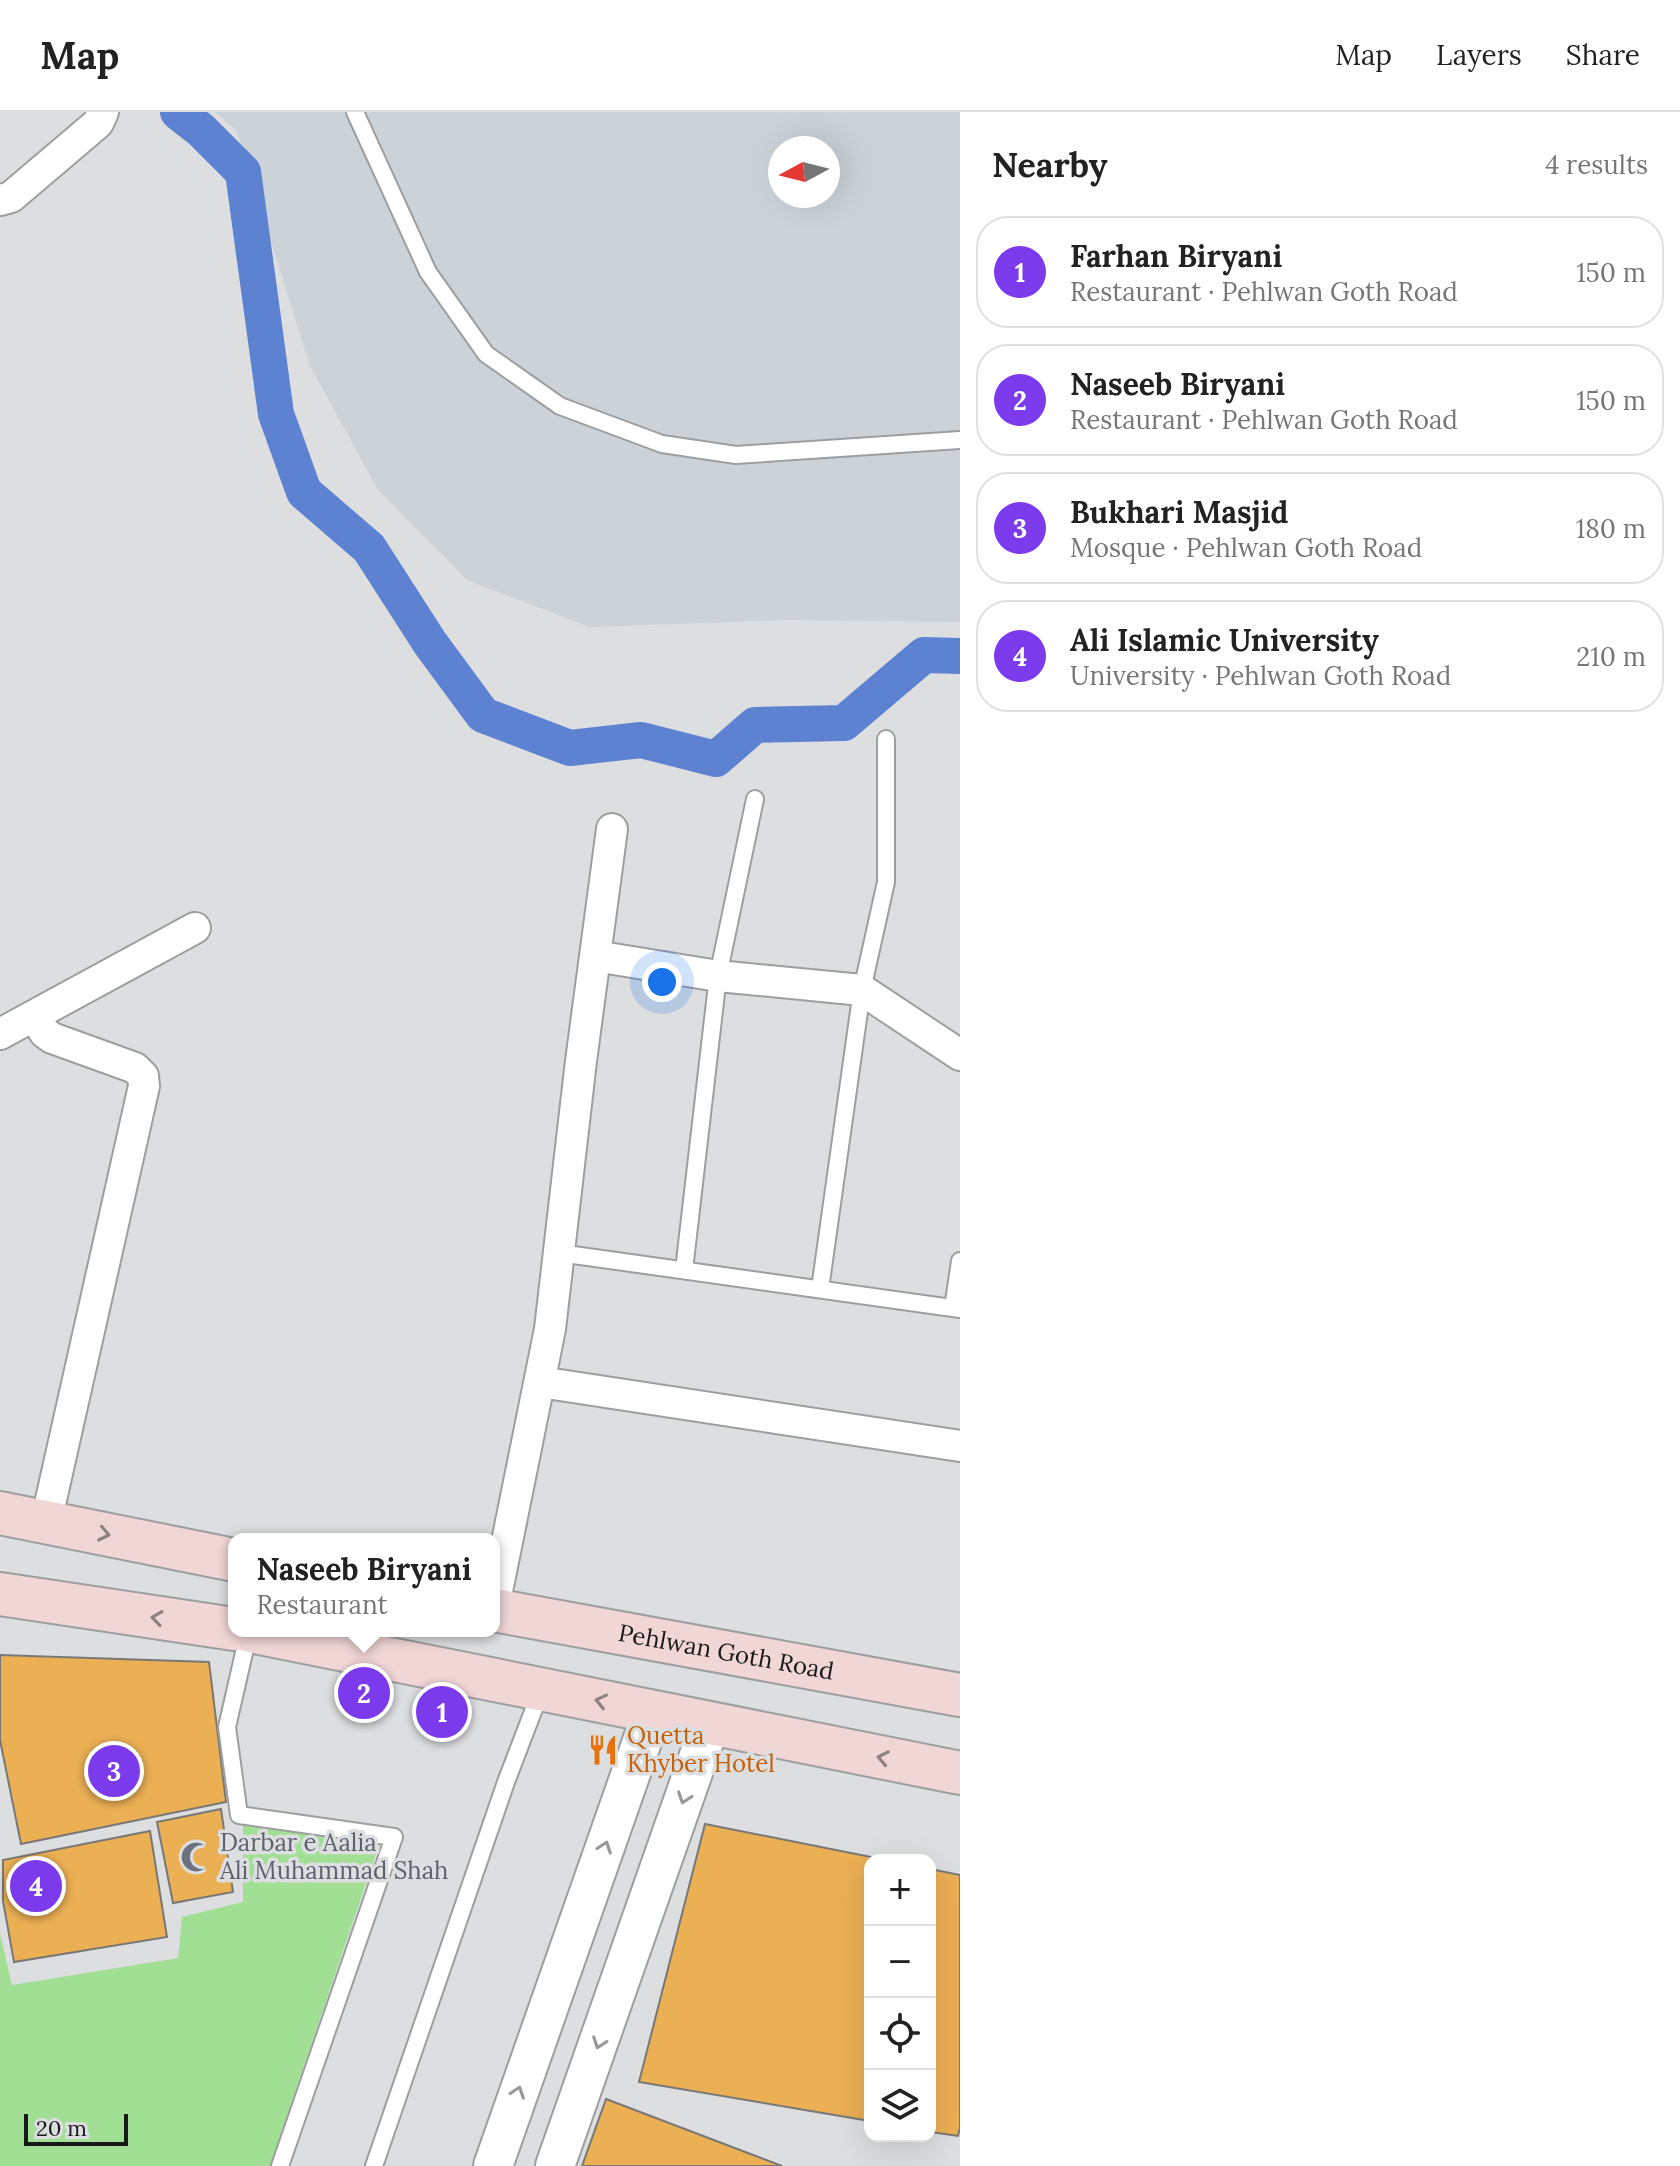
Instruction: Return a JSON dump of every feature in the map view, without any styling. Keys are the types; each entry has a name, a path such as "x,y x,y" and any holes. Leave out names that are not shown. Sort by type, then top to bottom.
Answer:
{"main road":[{"path":"0,1513 228,1559"},
{"path":"0,1594 228,1628"},
{"name":"Pehlwan Goth Road","path":"500,1609 960,1695"},
{"path":"289,1637 960,1773"}],"street":[{"path":"0,200 11,197 96,116"},
{"path":"500,1579 550,1329 612,829"},
{"path":"0,1034 195,928"},
{"path":"595,956 718,976 862,990 960,1055"},
{"path":"34,1016 52,1038 135,1068 143,1076 144,1086 46,1522"},
{"path":"540,1382 960,1446"},
{"path":"493,2166 652,1713"},
{"path":"555,2166 710,1724"}],"lane":[{"path":"355,112 428,272 486,354 560,406 662,444 736,455 960,440"},
{"path":"820,1289 862,990 886,882 886,739"},
{"path":"684,1270 718,976 755,799"},
{"path":"559,1253 956,1308 960,1261"},
{"path":"267,1637 227,1727 239,1815 394,1837 280,2166"},
{"path":"374,2166 506,1782 542,1687"}],"shaded area":[{"path":"215,112 960,112 960,622 785,620 589,627 467,580 378,490 310,366 236,130"}],"green space":[{"path":"243,1825 379,1845 270,2166 0,2166 0,1934 12,1985 178,1958 182,1917 243,1902"}],"building":[{"path":"0,1655 209,1662 226,1802 21,1844 0,1740"},
{"name":"Darbar e Aalia Ali Muhammad Shah","path":"221,1809 233,1892 173,1903 157,1822"},
{"path":"705,1824 864,1856 864,2120 639,2082"},
{"path":"150,1831 167,1937 14,1962 3,1901 3,1860"},
{"path":"936,1870 960,1875 958,2136 936,2133"},
{"path":"606,2099 782,2166 582,2166"}],"waterway":[{"path":"178,112 243,172 276,414 304,492 369,548 430,643 483,715 570,748 641,740 716,759 755,725 844,723 924,655 960,656"}],"place":[{"name":"Naseeb Biryani","path":"364,1693"},
{"name":"Farhan Biryani","path":"442,1712"},
{"name":"Quetta Khyber Hotel","path":"603,1750"},
{"name":"Bukhari Masjid","path":"114,1771"},
{"name":"Darbar e Aalia Ali Muhammad Shah","path":"196,1857"},
{"name":"Ali Islamic University","path":"36,1886"}]}
